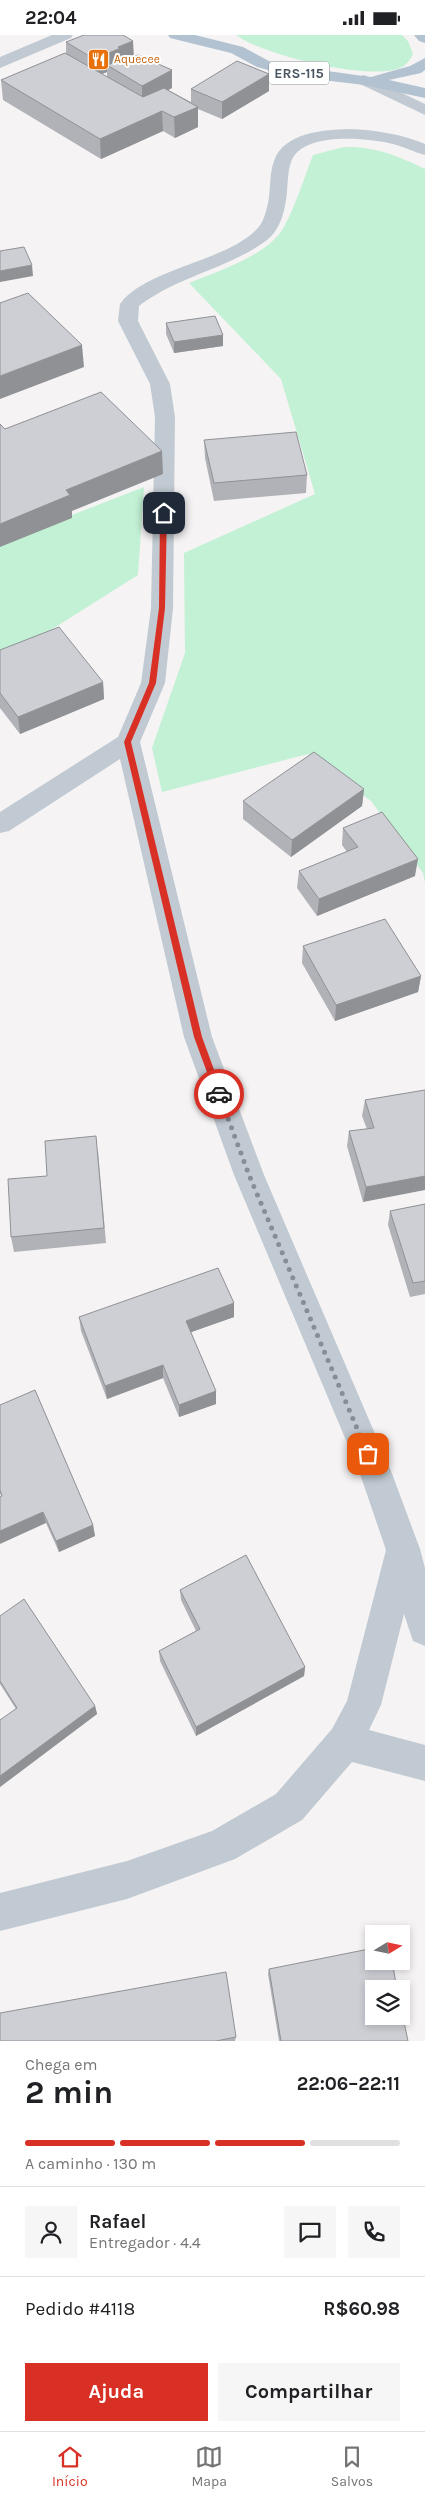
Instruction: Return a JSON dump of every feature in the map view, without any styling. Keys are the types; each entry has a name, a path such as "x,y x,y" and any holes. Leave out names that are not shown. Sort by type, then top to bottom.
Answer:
{"main road":[{"name":"ERS-115","path":"176,35 237,50 263,64 290,71 364,80 425,93"},
{"path":"219,35 237,50"},
{"path":"422,35 425,38"},
{"path":"364,80 415,70 425,63"},
{"path":"364,80 425,76"}],"street":[{"path":"0,63 65,35"},
{"path":"364,80 425,110"},
{"path":"0,824 128,742 153,683 162,608 165,417 160,384 128,321 130,303 146,290 236,251 264,233 276,209 283,160 297,144 322,137 356,134 385,137 425,150"},
{"path":"128,742 198,1037 249,1175 375,1471 403,1549 425,1629"},
{"path":"0,1912 127,1880 222,1845 289,1807 345,1742 363,1705 403,1549"},
{"path":"345,1742 425,1763"}],"green space":[{"path":"236,35 402,35 408,41 413,54 408,62 400,68 385,71 342,69 292,58 250,43"},
{"path":"344,147 376,150 425,169 425,883 423,873 371,801 308,754 162,792 152,748 185,653 184,553 315,494 281,379 189,283 240,262 265,248 282,230 291,213 313,155"},
{"path":"144,487 138,575 0,662 0,543"}],"building":[{"path":"84,35 123,35 133,41 94,59 66,42"},
{"path":"65,53 143,97 164,88 198,107 174,117 162,111 100,139 1,80"},
{"path":"138,55 172,70 142,86 107,65"},
{"path":"237,61 269,74 222,102 191,89"},
{"path":"24,247 32,265 0,271 0,251"},
{"path":"28,293 82,345 0,376 0,303"},
{"path":"215,316 223,335 174,342 166,323"},
{"path":"101,392 162,451 66,490 70,495 0,524 0,424 5,429"},
{"path":"296,432 307,475 214,483 204,440"},
{"path":"59,627 103,682 18,717 0,693 0,650"},
{"path":"314,752 364,789 292,840 243,801"},
{"path":"382,812 418,859 319,899 299,871 358,847 343,828"},
{"path":"385,919 421,976 336,1005 303,946"},
{"path":"425,1090 425,1176 366,1187 349,1131 374,1128 365,1100"},
{"path":"96,1136 104,1228 11,1237 8,1179 47,1176 45,1141"},
{"path":"425,1204 425,1281 413,1283 390,1211"},
{"path":"218,1268 234,1303 186,1321 216,1391 179,1405 163,1365 105,1386 79,1317"},
{"path":"35,1390 93,1525 56,1541 43,1512 0,1531 0,1497 2,1496 0,1490 0,1405"},
{"path":"246,1555 305,1667 196,1727 159,1651 200,1629 180,1590"},
{"path":"24,1599 95,1706 0,1776 0,1720 17,1708 0,1681 0,1616"},
{"path":"365,1950 365,1970 394,1970 395,1980 365,1980 365,2025 405,2025 408,2041 281,2041 269,1969"},
{"path":"226,1972 236,2037 216,2041 0,2041 0,2013"}],"way so far":[{"path":"219,1094 249,1175 368,1454"}],"place":[{"name":"Aquecee","path":"98,59"}],"route":[{"path":"164,513 162,608 153,683 128,742 198,1037 219,1094"}]}
